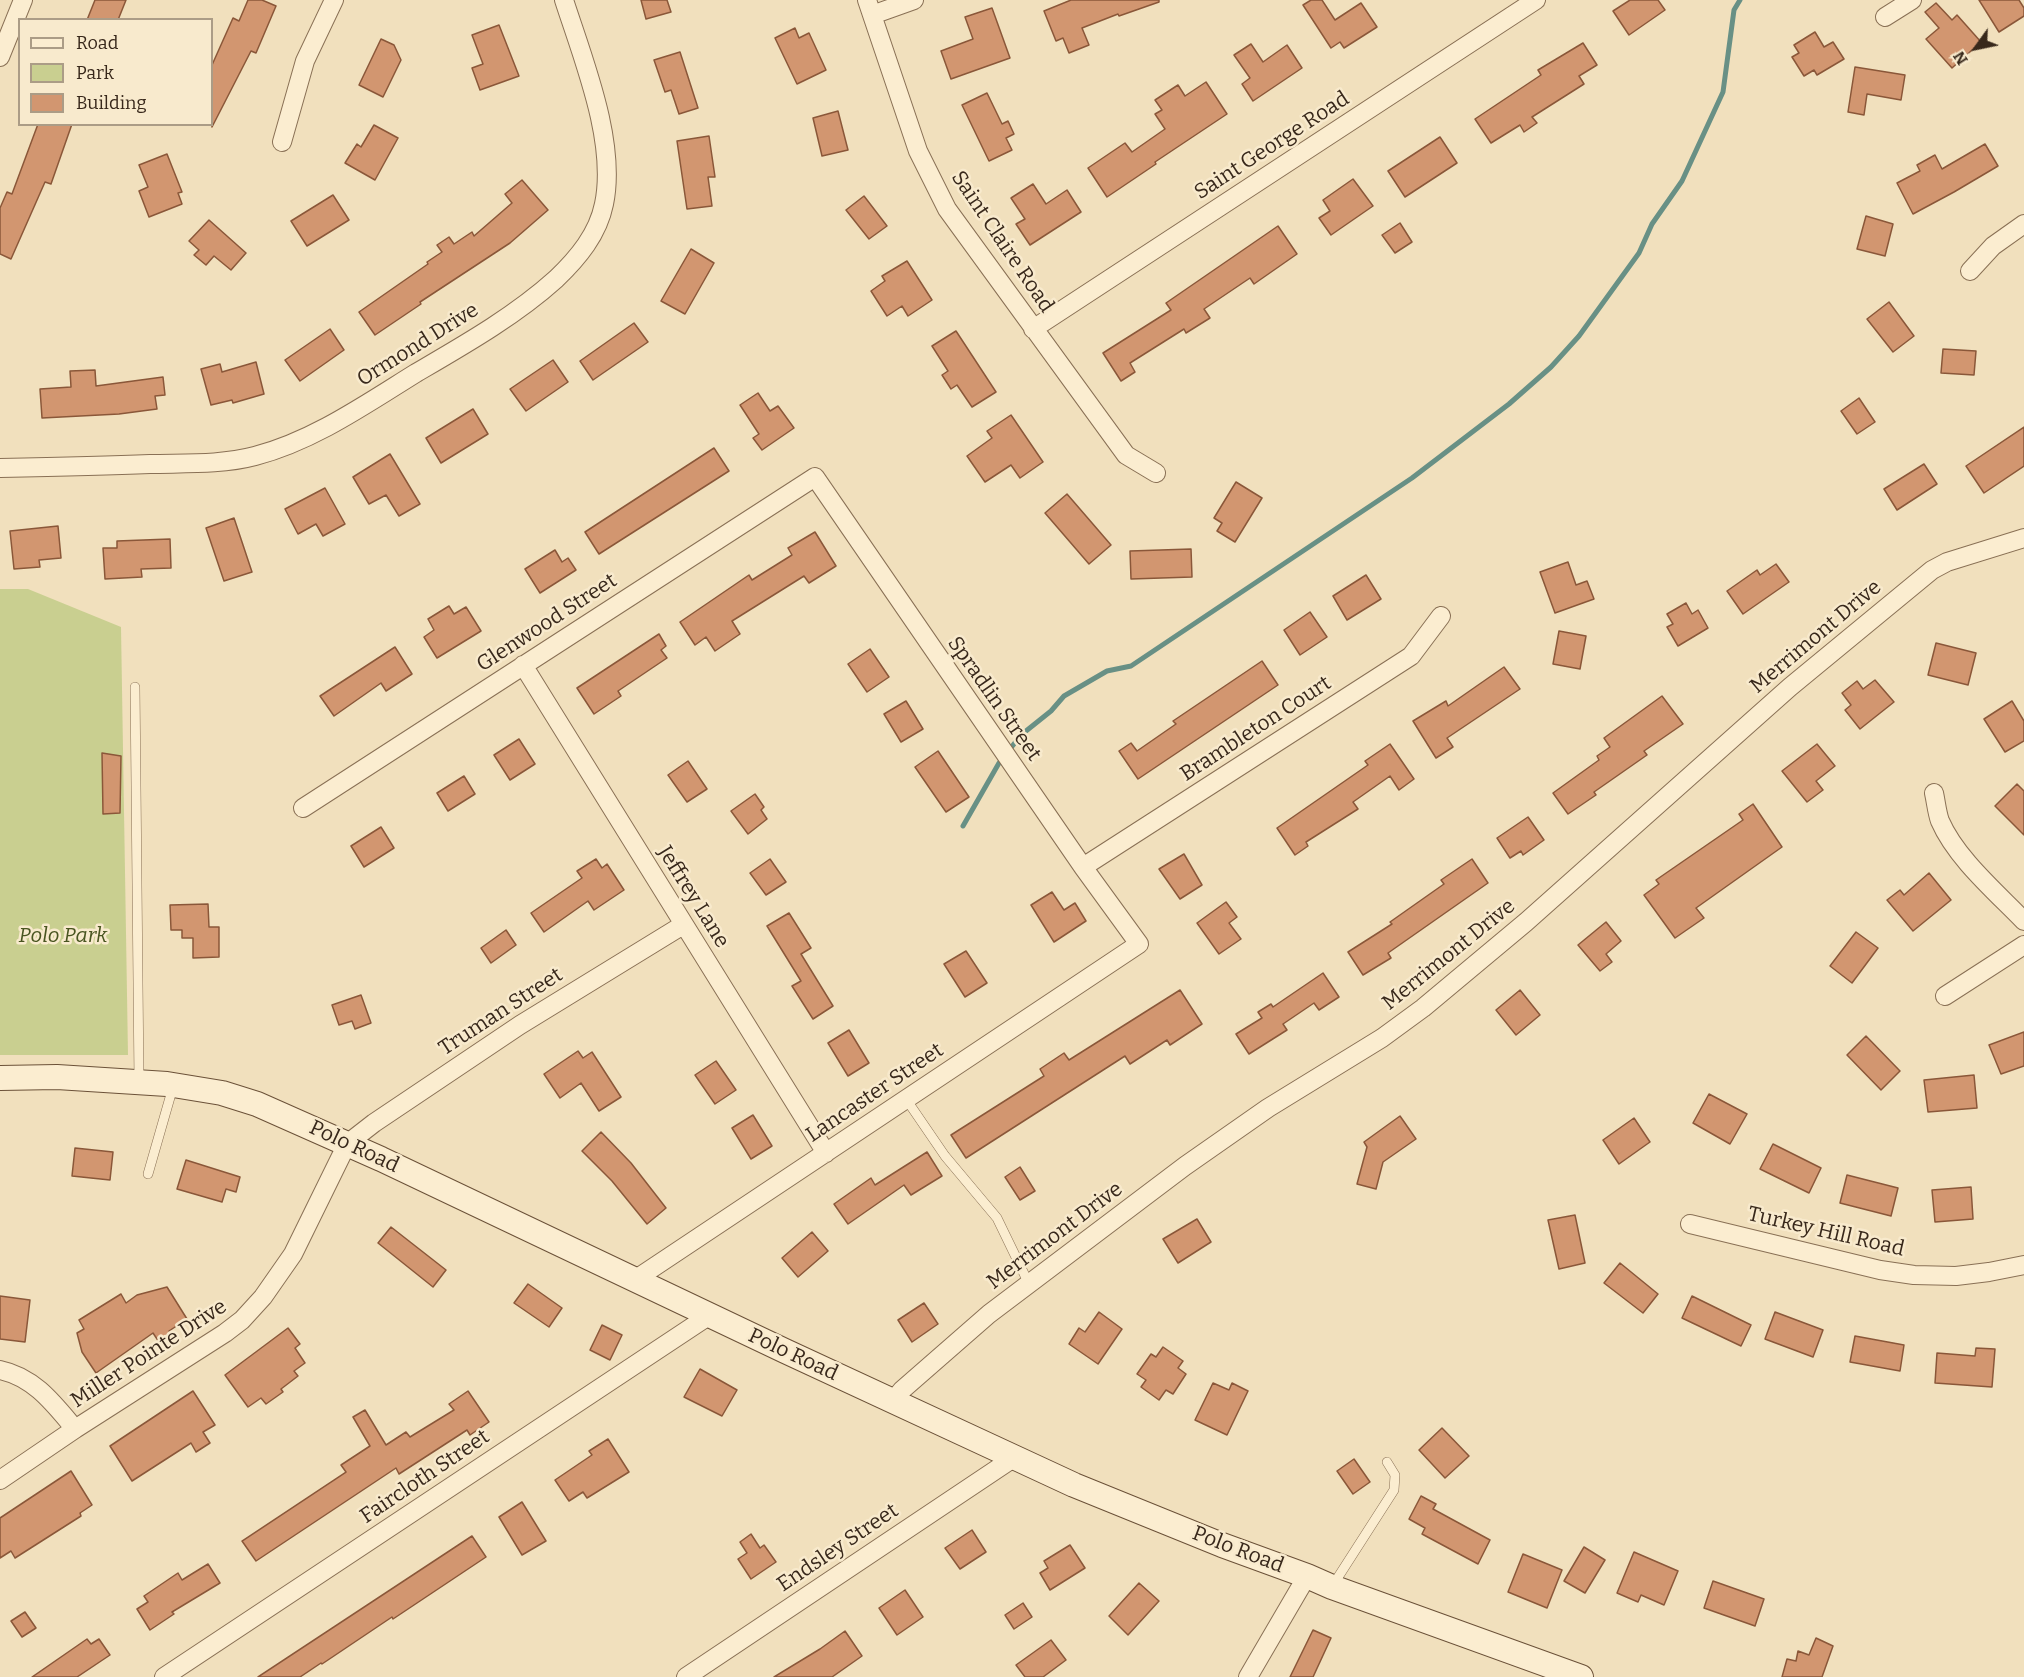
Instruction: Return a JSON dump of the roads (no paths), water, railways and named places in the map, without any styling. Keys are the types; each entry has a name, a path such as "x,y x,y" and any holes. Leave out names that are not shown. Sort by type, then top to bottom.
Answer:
{"main road":[{"name":"Polo Road","path":"0,1078 57,1077 174,1084 222,1093 257,1104 347,1144 893,1401 1126,1507 1332,1587 1581,1677"}],"street":[{"path":"0,57 23,0"},
{"path":"282,142 305,62 334,0"},
{"name":"Ormond Drive","path":"0,468 212,462 253,457 284,447 315,432 460,347 547,286 580,254 594,233 605,202 607,176 606,151 599,118 564,0"},
{"path":"870,8 914,0"},
{"name":"Saint George Road","path":"1033,329 1536,0"},
{"path":"1885,17 1912,0"},
{"name":"Saint Claire Road","path":"870,8 918,151 947,209 1126,455 1156,473"},
{"path":"1970,270 1993,246 2024,224"},
{"name":"Glenwood Street","path":"303,808 815,477"},
{"name":"Spradlin Street","path":"815,477 1083,867 1139,944"},
{"name":"Merrimont Drive","path":"893,1401 902,1390 989,1314 1185,1166 1268,1108 1382,1038 1423,1008 1526,922 1790,687 1932,570 1947,562 2024,538"},
{"name":"Brambleton Court","path":"1083,867 1411,656 1441,616"},
{"name":"Jeffrey Lane","path":"523,665 826,1153"},
{"path":"1934,793 1940,820 1952,842 1973,868 2024,921"},
{"name":"Truman Street","path":"347,1144 520,1025 683,925"},
{"name":"Lancaster Street","path":"636,1279 1139,944"},
{"path":"1945,996 2024,945"},
{"name":"Miller Pointe Drive","path":"0,1480 225,1334 242,1320 263,1297 293,1254 347,1144"},
{"name":"Turkey Hill Road","path":"1690,1224 1880,1270 1914,1275 1972,1274 2024,1265"},
{"name":"Faircloth Street","path":"165,1677 710,1316"},
{"path":"0,1370 11,1372 38,1386 75,1430"},
{"name":"Endsley Street","path":"686,1677 1016,1457"},
{"path":"1248,1677 1307,1576"}],"lane":[{"path":"135,687 140,1081"},
{"path":"148,1174 174,1084"},
{"path":"906,1099 945,1156 998,1218 1029,1284"},
{"path":"1332,1587 1394,1490 1395,1474 1387,1462"}],"waterway":[{"path":"963,826 999,763 1021,735 1051,711 1064,696 1107,671 1131,666 1412,478 1509,404 1551,367 1579,336 1639,253 1652,224 1682,181 1723,92 1734,10 1740,0"}],"park label":[{"name":"Polo Park","path":"63,936"}]}
